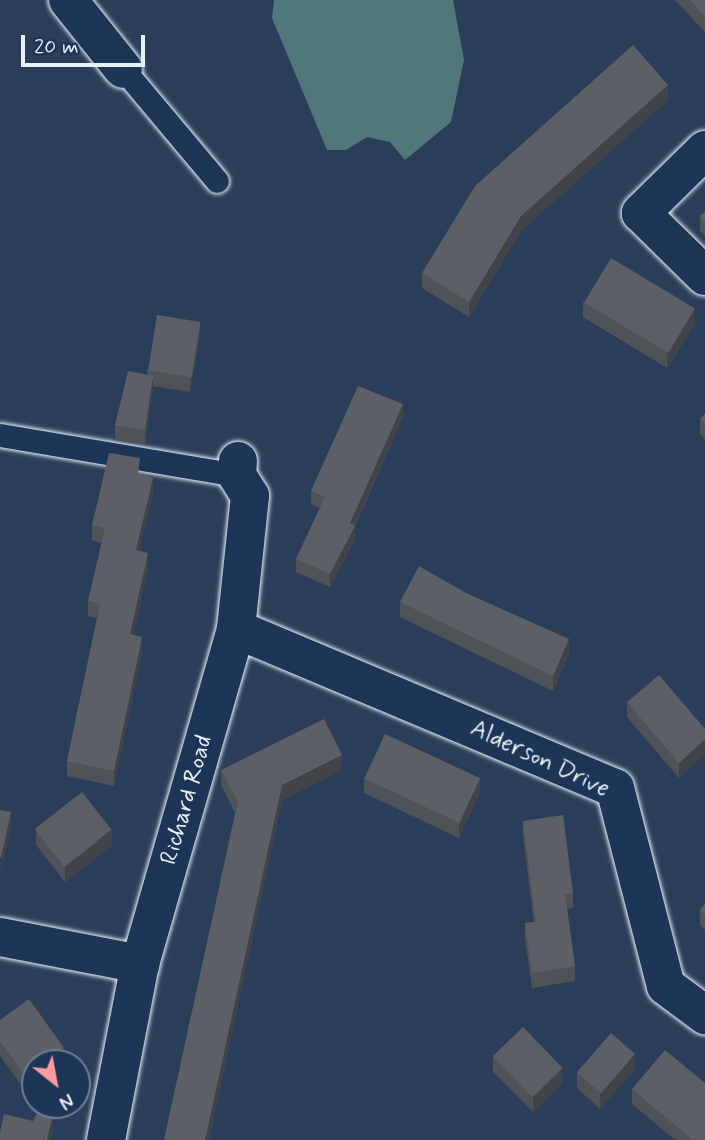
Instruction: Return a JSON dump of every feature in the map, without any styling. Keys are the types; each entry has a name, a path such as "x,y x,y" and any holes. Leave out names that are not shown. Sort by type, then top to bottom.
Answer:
{"street":[{"path":"68,0 123,69"},
{"path":"705,150 641,213 705,276"},
{"name":"Richard Road","path":"106,1140 140,964 236,628 250,496 237,468"},
{"name":"Alderson Drive","path":"236,628 615,788 666,986 705,1015"},
{"path":"0,937 140,964"}],"lane":[{"path":"123,69 217,181"},
{"path":"0,435 237,468"}],"green space":[{"path":"274,0 453,0 464,60 451,122 405,160 390,142 367,137 346,150 327,150 272,18"}],"building":[{"path":"690,0 705,0 705,17"},
{"path":"633,45 668,85 521,216 469,302 422,273 475,186"},
{"path":"611,258 695,308 668,353 584,303"},
{"path":"157,315 200,322 192,377 148,370"},
{"path":"128,371 153,376 145,430 115,425"},
{"path":"358,386 403,404 350,523 355,526 330,574 296,559 325,497 311,491"},
{"path":"109,453 140,458 138,474 153,478 136,550 148,553 130,634 142,637 114,771 67,761 100,604 88,601 105,528 92,525"},
{"path":"419,566 466,593 569,639 553,676 400,602"},
{"path":"659,675 705,729 705,739 679,763 627,702"},
{"path":"324,719 342,755 282,785 205,1140 164,1140 238,802 221,770"},
{"path":"385,734 480,778 459,823 364,778"},
{"path":"82,792 112,830 64,867 35,829"},
{"path":"0,810 11,812 1,858 0,857"},
{"path":"563,815 573,893 565,894 575,966 532,973 525,923 536,922 523,821"},
{"path":"29,999 64,1048 21,1049 21,1070 0,1041 0,1020"},
{"path":"523,1027 563,1068 532,1097 493,1056"},
{"path":"611,1033 635,1054 601,1093 577,1072"},
{"path":"665,1050 705,1083 705,1140 693,1140 632,1089"},
{"path":"4,1114 33,1121 52,1119 47,1140 0,1140"}]}
